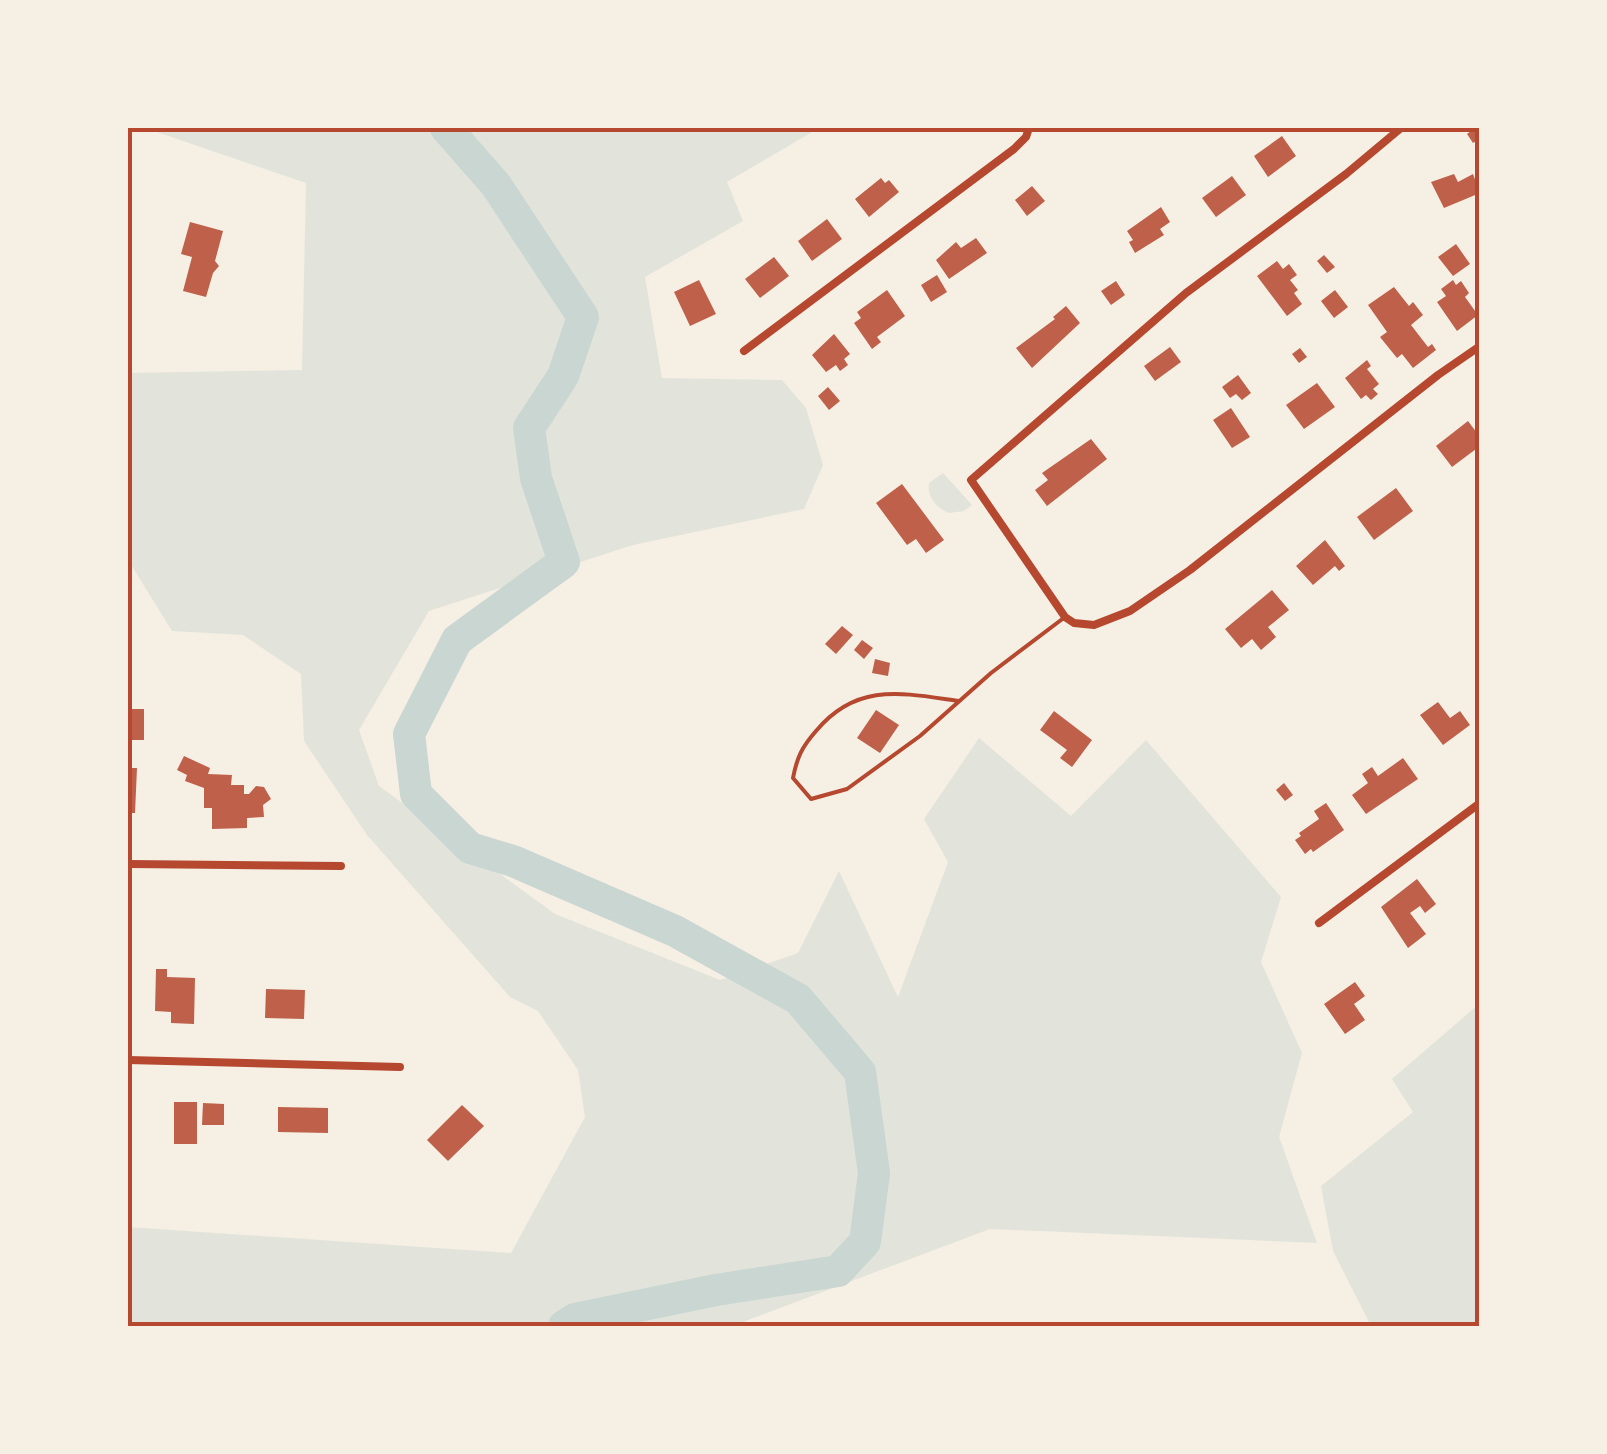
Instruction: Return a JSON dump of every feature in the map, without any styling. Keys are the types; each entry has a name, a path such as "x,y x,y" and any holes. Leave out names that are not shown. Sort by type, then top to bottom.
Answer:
{"street":[{"path":"744,351 1014,149 1029,128"},
{"path":"1401,128 1346,174 1186,293 971,480 1064,616 1084,626 1103,624 1130,611 1190,570 1480,346"},
{"path":"1319,923 1480,804"},
{"path":"128,864 341,866"},
{"path":"128,1060 400,1068"}],"lane":[{"path":"959,701 908,694 854,698 827,718 798,752 793,778 811,798 846,789 920,736 1064,616"}],"path":[{"path":"1475,1326 1480,1316"}],"shaded area":[{"path":"145,128 819,128 727,182 743,221 645,277 662,378 782,380 806,408 823,465 804,509 633,545 429,611 359,730 379,786 555,914 720,980 798,953 839,871 898,997 948,862 924,819 979,738 1071,816 1146,740 1281,897 1261,962 1302,1053 1279,1137 1317,1243 990,1229 732,1326 128,1326 128,1227 511,1253 585,1117 578,1070 538,1011 510,997 367,835 304,741 301,674 243,635 172,631 128,560 128,373 302,370 306,183"},
{"path":"943,473 972,505 964,511 949,513 931,497 929,483"},
{"path":"1479,1004 1479,1326 1371,1326 1333,1251 1321,1186 1413,1112 1392,1079"}],"building":[{"path":"1480,128 1480,139 1473,143 1467,134"},
{"path":"1282,136 1296,156 1268,177 1254,156"},
{"path":"1454,174 1458,182 1473,174 1480,193 1444,208 1431,182"},
{"path":"1232,176 1246,195 1216,217 1202,198"},
{"path":"881,178 885,183 889,180 899,192 869,217 855,199"},
{"path":"1032,186 1045,201 1027,216 1015,200"},
{"path":"1161,207 1170,222 1160,229 1164,235 1135,253 1127,231"},
{"path":"827,219 842,239 812,261 798,241"},
{"path":"190,222 223,231 215,261 219,266 206,297 183,291 192,257 181,254"},
{"path":"976,238 987,253 949,279 936,260 956,242 961,248"},
{"path":"1456,244 1470,264 1453,276 1438,257"},
{"path":"1324,255 1335,267 1327,273 1317,261"},
{"path":"774,257 789,276 760,298 745,279"},
{"path":"1277,261 1283,269 1289,264 1297,275 1290,280 1302,304 1287,316 1257,276"},
{"path":"937,275 947,292 931,302 921,285"},
{"path":"699,280 716,314 690,326 674,292"},
{"path":"1453,280 1456,285 1461,281 1469,293 1465,297 1478,315 1457,331 1437,302 1446,296 1441,289"},
{"path":"1116,281 1125,295 1111,305 1101,291"},
{"path":"1394,287 1409,306 1413,302 1423,315 1411,325 1428,347 1432,344 1436,350 1413,368 1402,354 1397,358 1380,337 1387,332 1368,305"},
{"path":"887,290 905,316 877,337 881,342 872,349 854,323 861,318 857,312"},
{"path":"1335,290 1348,307 1334,318 1321,301"},
{"path":"1066,306 1080,323 1032,368 1016,348"},
{"path":"834,334 850,354 844,359 848,365 840,371 836,365 826,372 812,355"},
{"path":"1170,347 1181,362 1155,381 1144,366"},
{"path":"1300,348 1307,357 1299,363 1292,354"},
{"path":"1367,360 1371,366 1367,369 1379,384 1373,389 1378,394 1371,400 1366,395 1361,399 1345,378"},
{"path":"1238,375 1251,393 1242,400 1236,394 1230,398 1222,387"},
{"path":"1317,383 1335,407 1304,429 1286,405"},
{"path":"828,387 840,401 829,410 818,396"},
{"path":"1231,408 1250,437 1232,448 1213,420"},
{"path":"1468,421 1480,437 1480,446 1452,467 1436,446"},
{"path":"1091,439 1107,459 1047,506 1035,490 1048,480 1042,473"},
{"path":"902,484 944,540 926,553 916,539 907,545 876,503"},
{"path":"1396,488 1413,511 1374,540 1357,517"},
{"path":"1325,540 1345,566 1339,571 1335,566 1313,585 1296,566"},
{"path":"1272,590 1289,610 1268,627 1276,637 1261,650 1252,639 1241,648 1225,629"},
{"path":"842,626 853,635 836,654 825,644"},
{"path":"862,640 873,648 864,659 854,650"},
{"path":"875,659 890,663 888,676 872,673"},
{"path":"1438,702 1450,718 1460,711 1470,725 1443,745 1420,715"},
{"path":"128,709 144,709 144,740 128,740"},
{"path":"876,710 899,725 880,753 857,738"},
{"path":"1054,711 1092,740 1072,767 1060,758 1067,750 1040,730"},
{"path":"184,756 210,768 208,774 232,775 231,785 244,785 244,794 256,786 264,787 271,799 263,805 264,817 247,818 247,828 212,829 212,808 204,808 204,788 185,781 187,775 177,770"},
{"path":"1403,758 1418,779 1366,814 1352,795 1368,783 1362,774 1372,767 1378,776"},
{"path":"128,768 137,768 135,813 128,813"},
{"path":"1284,783 1293,795 1285,801 1276,790"},
{"path":"1326,803 1344,830 1305,854 1295,840 1319,819 1314,811"},
{"path":"1417,879 1436,904 1425,913 1420,906 1410,913 1426,934 1408,948 1381,907"},
{"path":"156,969 167,969 167,977 195,978 194,1024 171,1023 171,1012 155,1011"},
{"path":"1355,982 1365,996 1354,1004 1365,1020 1345,1034 1324,1004"},
{"path":"266,989 305,990 304,1019 265,1018"},
{"path":"174,1102 197,1102 197,1144 174,1144"},
{"path":"203,1103 224,1104 224,1125 202,1125"},
{"path":"462,1105 484,1126 448,1161 427,1140"},
{"path":"278,1107 328,1108 328,1133 278,1132"}],"waterway":[{"path":"446,128 496,185 583,317 563,376 529,428 536,478 564,562 457,640 409,734 416,794 470,848 513,861 675,931 798,999 860,1072 874,1173 865,1242 838,1271 716,1290 575,1319 564,1326"}]}
